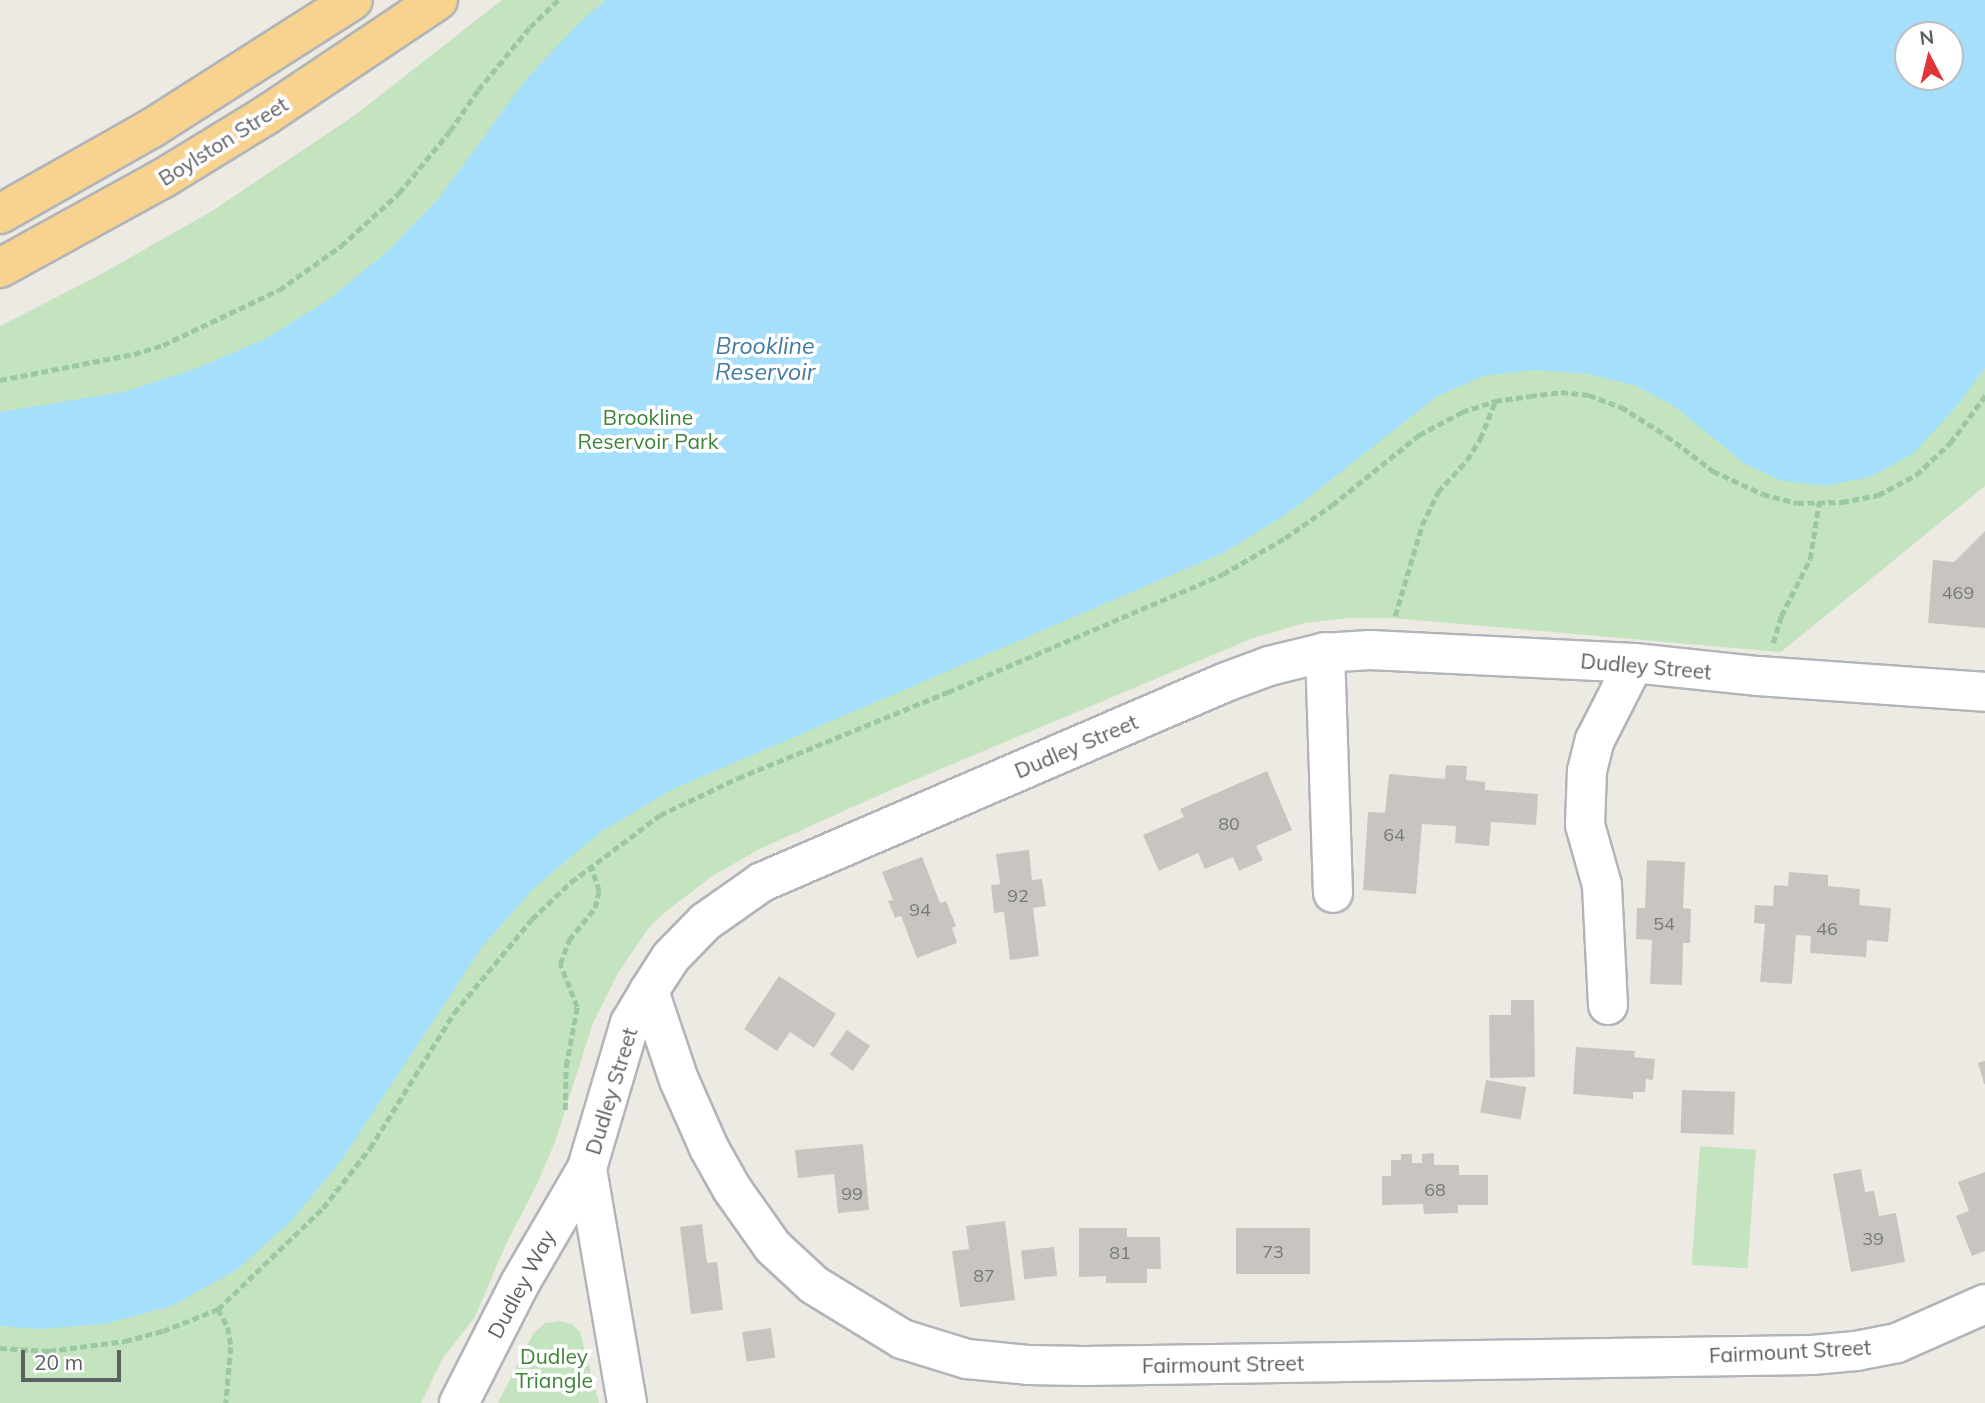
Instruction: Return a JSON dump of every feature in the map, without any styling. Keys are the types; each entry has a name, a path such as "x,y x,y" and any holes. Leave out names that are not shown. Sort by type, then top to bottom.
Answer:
{"highway":[{"path":"0,214 152,128 353,0"},
{"name":"Boylston Street","path":"0,268 162,179 265,116 438,0"}],"street":[{"name":"Dudley Street","path":"627,1403 587,1168 630,1023 649,991 671,957 705,922 762,882 1226,682 1269,666 1325,652 1370,650 1634,663 1758,676 1985,692"},
{"path":"1325,652 1333,893"},
{"path":"1608,1005 1602,885 1585,825 1587,771 1595,740 1634,663"},
{"name":"Fairmount Street","path":"649,991 679,1080 709,1148 732,1189 773,1247 814,1285 890,1333 935,1351 967,1359 1028,1366 1084,1366 1812,1355 1856,1352 1897,1343 1985,1304"},
{"name":"Dudley Way","path":"458,1403 519,1285 587,1168"}],"path":[{"path":"0,380 134,354 163,345 279,290 341,246 399,193 530,27 558,0"},
{"path":"0,1348 49,1351 125,1341 163,1331 218,1310 323,1208 370,1147 454,1013 532,919 591,867 660,815 738,778 948,692 1223,574 1285,538 1332,505 1419,435 1462,412 1495,401 1561,392 1589,395 1621,407 1726,477 1774,497 1797,503 1878,495 1916,475 1950,443 1985,396"},
{"path":"1392,624 1422,525 1438,492 1467,460 1480,439 1495,401"},
{"path":"1772,647 1781,616 1810,559 1819,502"},
{"path":"566,1123 565,1075 578,1007 560,964 569,940 595,908 600,891 591,867"},
{"path":"218,1310 228,1327 231,1347 226,1403"}],"green space":[{"name":"Brookline Reservoir","path":"502,0 1985,0 1985,486 1781,652 1393,618 1349,618 1305,623 1253,638 886,792 760,849 712,876 668,910 650,926 618,973 593,1023 555,1142 537,1184 506,1244 475,1317 443,1358 421,1403 0,1403 0,326 96,277 212,211 355,115"},
{"path":"1700,1146 1756,1150 1748,1269 1692,1265"},
{"name":"Dudley Triangle","path":"560,1321 572,1324 580,1332 599,1403 498,1403 533,1334 545,1323"}],"water":[{"name":"Brookline Reservoir","path":"606,0 1985,0 1985,368 1957,406 1913,454 1870,477 1825,486 1782,481 1745,464 1674,406 1636,386 1589,374 1535,370 1483,376 1436,397 1294,509 1225,552 671,790 598,834 534,888 482,947 341,1161 292,1220 238,1269 172,1306 104,1324 37,1329 0,1326 0,412 123,392 195,369 265,339 328,300 389,250 439,198 527,78 580,22"}],"building":[{"path":"1985,531 1985,628 1928,623 1933,560 1954,562"},
{"path":"1446,765 1467,766 1466,780 1485,782 1485,790 1538,794 1536,825 1491,822 1489,846 1455,843 1456,826 1422,824 1416,894 1363,890 1368,812 1385,813 1389,774 1445,779"},
{"path":"1267,771 1292,830 1256,846 1263,860 1239,871 1233,857 1205,869 1198,853 1159,871 1143,835 1184,817 1180,809"},
{"path":"1029,850 1032,880 1042,879 1046,906 1033,908 1039,956 1010,960 1004,912 994,913 991,885 1000,884 996,854"},
{"path":"922,857 940,903 946,901 956,926 952,928 957,943 917,958 901,916 895,918 888,901 893,900 882,872"},
{"path":"1647,860 1685,862 1683,908 1691,909 1690,943 1683,943 1682,985 1650,984 1652,940 1636,939 1637,908 1645,908"},
{"path":"1789,872 1828,875 1828,886 1860,889 1859,905 1891,908 1888,942 1867,940 1866,957 1810,953 1811,936 1796,935 1792,984 1760,982 1765,924 1754,923 1755,905 1773,906 1774,885 1788,886"},
{"path":"779,976 836,1014 814,1048 790,1032 777,1051 744,1029"},
{"path":"1511,1000 1534,1000 1535,1077 1490,1078 1489,1015 1511,1015"},
{"path":"847,1030 870,1046 853,1071 830,1055"},
{"path":"1576,1047 1635,1051 1634,1057 1655,1059 1653,1080 1646,1079 1645,1092 1633,1092 1633,1099 1573,1094"},
{"path":"1985,1061 1985,1084 1984,1084 1978,1063"},
{"path":"1486,1080 1526,1087 1521,1120 1480,1112"},
{"path":"1682,1090 1735,1092 1733,1135 1680,1133"},
{"path":"863,1144 869,1210 838,1213 834,1174 798,1178 795,1150"},
{"path":"1434,1153 1434,1165 1459,1165 1459,1175 1488,1175 1488,1205 1458,1205 1458,1213 1424,1214 1423,1204 1382,1205 1382,1176 1391,1176 1391,1160 1401,1160 1401,1154 1412,1154 1412,1163 1422,1163 1422,1154"},
{"path":"1861,1169 1865,1192 1874,1191 1879,1216 1896,1213 1905,1262 1851,1272 1833,1174"},
{"path":"1985,1172 1985,1251 1972,1256 1956,1216 1969,1211 1958,1182"},
{"path":"1005,1221 1015,1300 960,1307 952,1251 969,1249 966,1226"},
{"path":"702,1224 707,1263 717,1262 723,1310 691,1314 680,1227"},
{"path":"1079,1228 1127,1228 1127,1237 1160,1237 1161,1269 1147,1269 1147,1283 1106,1283 1106,1276 1079,1277"},
{"path":"1236,1228 1310,1228 1310,1274 1236,1274"},
{"path":"1054,1247 1057,1276 1024,1279 1021,1250"},
{"path":"771,1328 775,1358 746,1362 742,1332"}],"park label":[{"name":"Brookline Reservoir Park","path":"648,429"}]}
